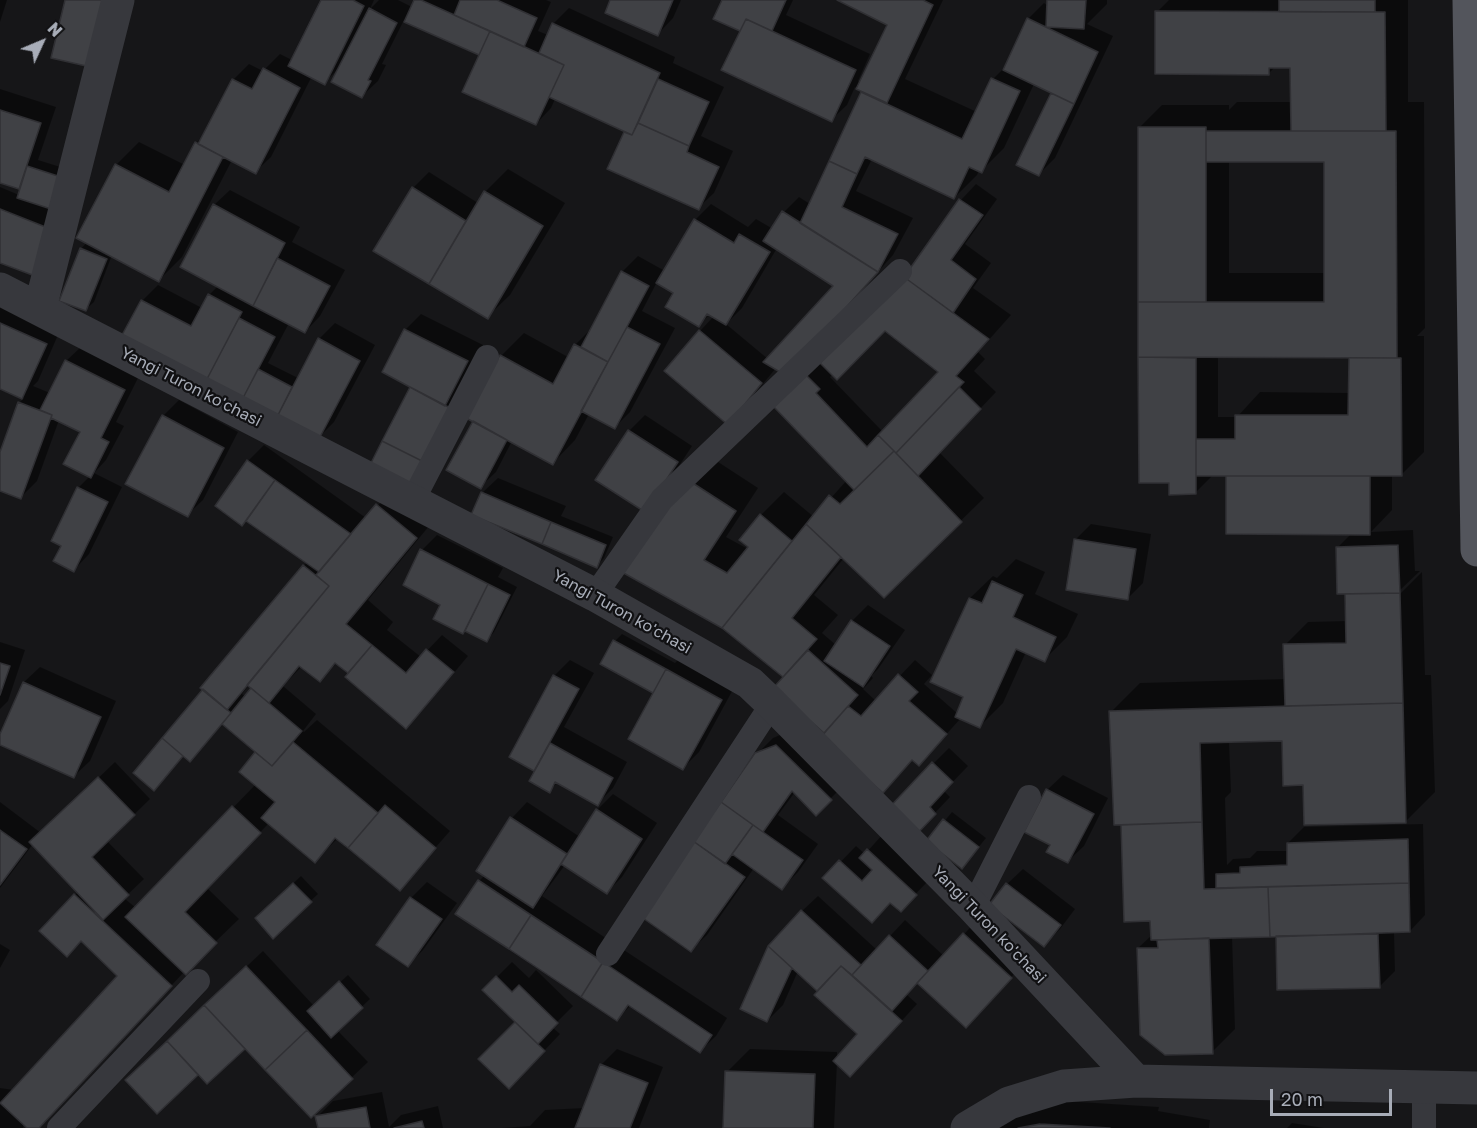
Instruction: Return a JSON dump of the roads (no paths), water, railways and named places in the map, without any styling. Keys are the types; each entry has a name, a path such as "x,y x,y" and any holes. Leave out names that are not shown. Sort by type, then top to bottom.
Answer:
{"main road":[{"path":"1469,0 1477,550"}],"street":[{"path":"40,308 118,0"},
{"name":"Yangi Turon ko'chasi","path":"0,289 595,594 750,683 973,907 1136,1081"},
{"path":"968,1128 1009,1103 1064,1086 1136,1081 1477,1088"}],"lane":[{"path":"595,594 662,499 900,271"},
{"path":"412,502 487,357"},
{"path":"608,954 772,704"},
{"path":"973,907 1029,797"},
{"path":"59,1128 198,981"},
{"path":"1424,1087 1424,1128"}]}
